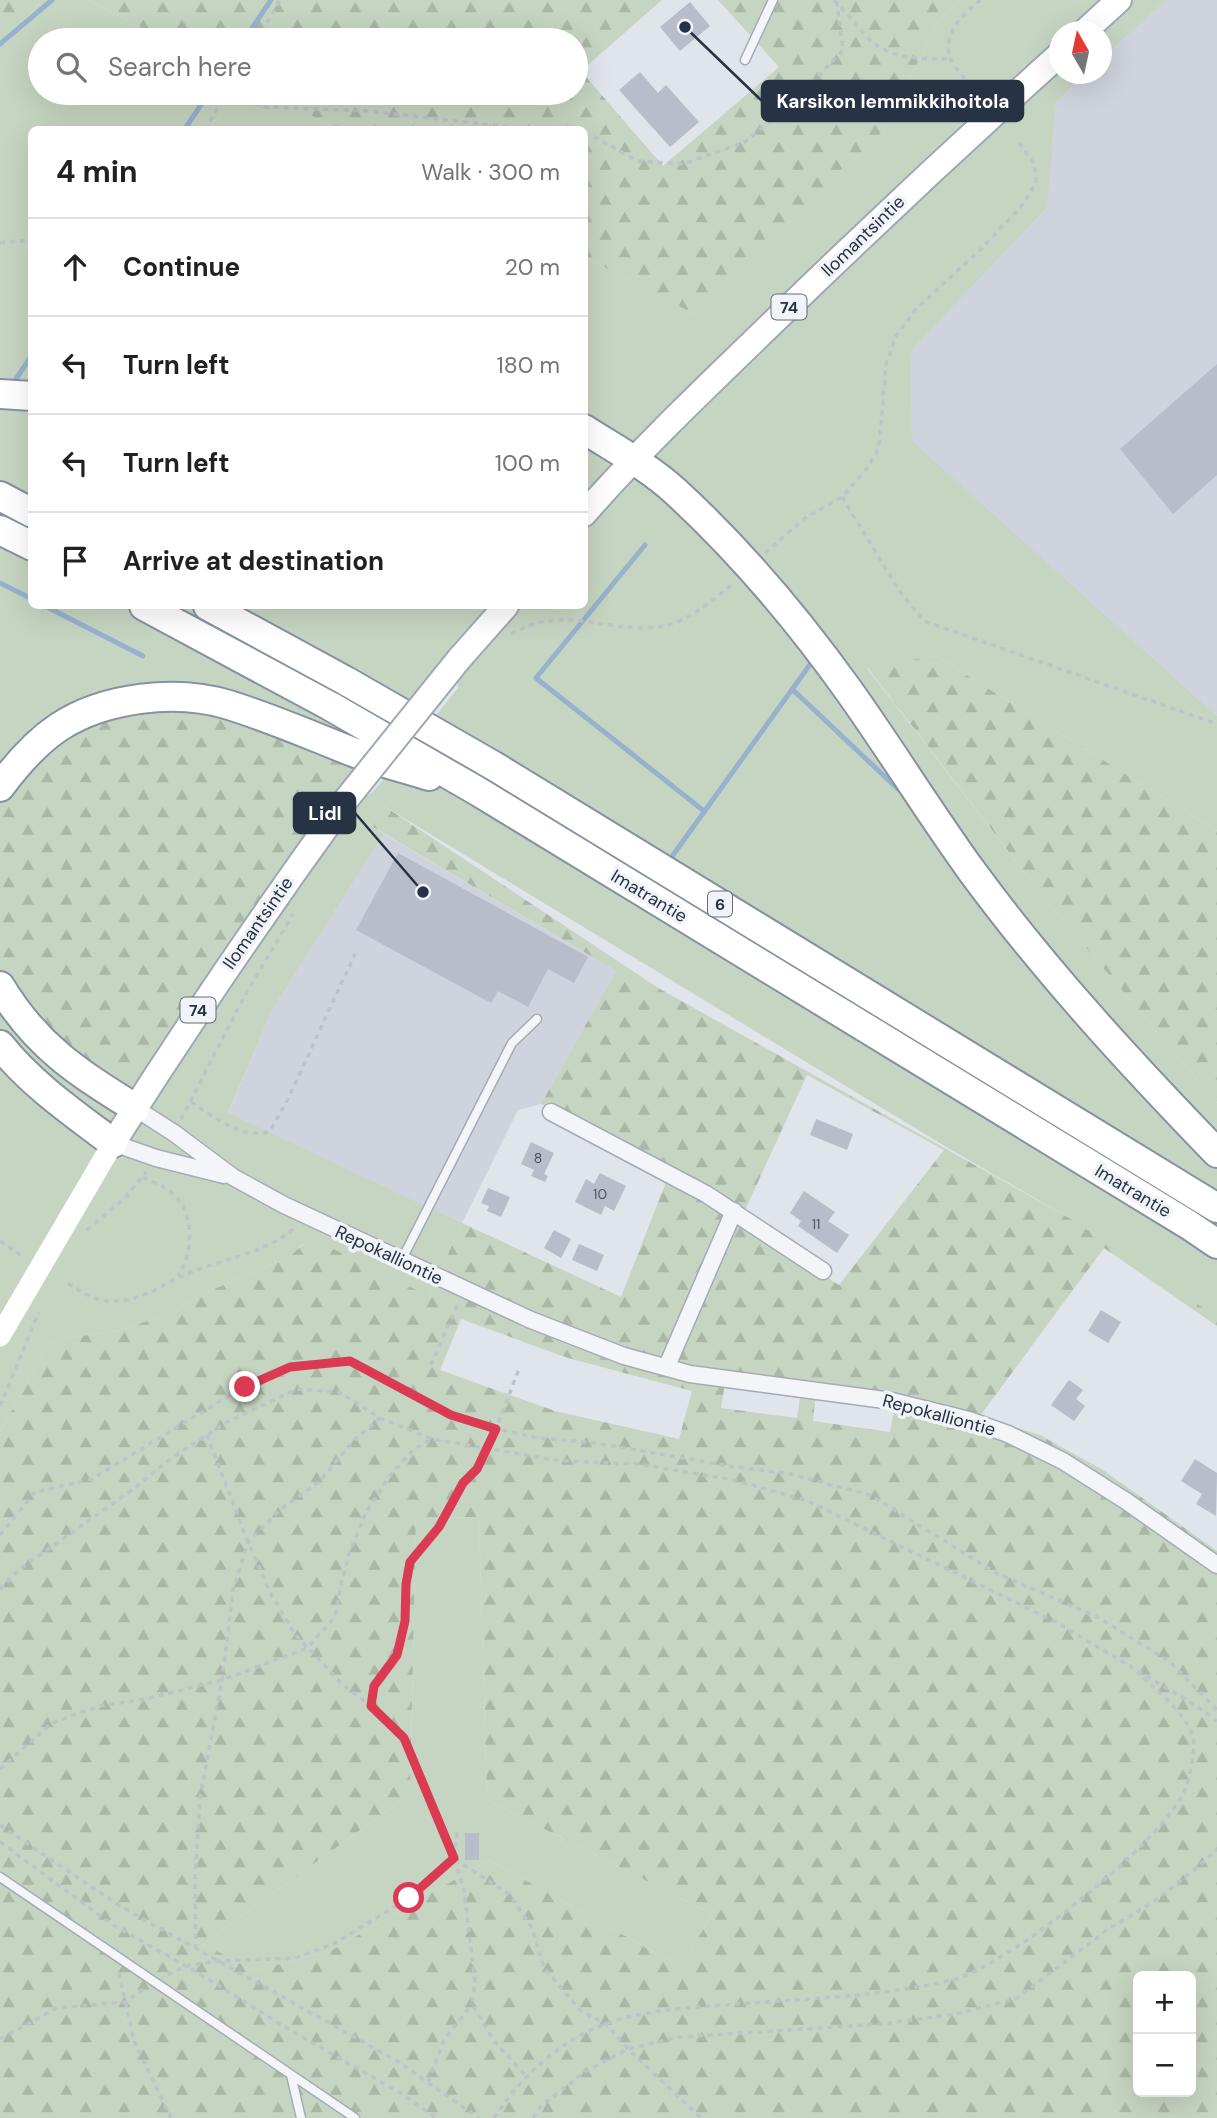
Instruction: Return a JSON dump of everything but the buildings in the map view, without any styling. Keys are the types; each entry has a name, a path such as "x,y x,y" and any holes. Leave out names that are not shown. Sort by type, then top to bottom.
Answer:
{"highway":[{"path":"588,432 632,459 675,491 786,609 848,691 970,869 1029,947 1217,1153"},
{"path":"0,496 28,511"},
{"path":"0,530 28,544"},
{"name":"Imatrantie","path":"150,609 330,706 479,792 1217,1244"},
{"name":"Imatrantie","path":"214,609 494,766 1217,1208"},
{"path":"0,788 33,747 59,726 91,711 125,701 164,698 196,699 227,705 357,754 479,792"},
{"path":"0,986 33,1034 81,1074 135,1108"},
{"path":"0,1045 12,1060 61,1105 113,1143"}],"main road":[{"path":"1096,21 1119,0"},
{"name":"Ilomantsintie","path":"588,509 632,459 947,155 1049,63"},
{"name":"Ilomantsintie","path":"0,1336 113,1143 263,913 345,801 459,659 503,609"}],"street":[{"name":"Repokalliontie","path":"135,1108 233,1177 284,1205 531,1321 624,1356 690,1374 892,1401 1008,1434 1063,1461 1126,1501 1217,1565"},
{"path":"551,1112 706,1194 822,1271"},
{"name":"Repokalliontie","path":"113,1143 156,1158 233,1177"},
{"path":"667,1366 734,1212"}],"lane":[{"path":"745,60 773,0"},
{"path":"401,1261 512,1043 537,1019"},
{"path":"0,1877 355,2118"},
{"path":"291,2075 301,2118"}],"path":[{"path":"264,28 280,0"},
{"path":"971,86 950,59 949,43 953,29 980,0"},
{"path":"836,1 870,40 890,53 914,59 950,59"},
{"path":"588,136 595,137 638,161 683,164 746,142 803,92 843,50 836,1"},
{"path":"207,126 219,105"},
{"path":"259,105 369,111 499,126"},
{"path":"765,554 805,518 842,497 876,454 882,422 886,364 896,336 916,309 981,249 1036,183 1035,165 1016,139"},
{"path":"0,243 28,240"},
{"path":"842,497 900,592 924,621 1217,723"},
{"path":"504,638 530,625 557,620 572,619 637,628 669,625 706,607 734,583"},
{"path":"174,1133 244,997 293,914"},
{"path":"191,1102 234,1128 258,1135 270,1131 288,1099 355,954"},
{"path":"83,1234 125,1198 156,1158"},
{"path":"143,1177 170,1191 182,1202 190,1233 185,1266 177,1278"},
{"path":"68,1283 95,1300 132,1300 177,1278 250,1254 279,1241 297,1225 303,1224"},
{"path":"0,1242 22,1256"},
{"path":"431,1365 457,1305 456,1301"},
{"path":"0,1406 39,1312"},
{"path":"0,1535 35,1492 92,1479 245,1387 290,1367 350,1361 451,1415 496,1429 539,1438 596,1443 791,1474 870,1495 998,1574 1107,1623 1170,1662 1217,1710"},
{"path":"371,1706 374,1686 397,1655 405,1621 406,1584 410,1562 439,1527 463,1483 477,1469 519,1369"},
{"path":"0,1589 20,1569 135,1488 166,1462 227,1422 297,1389 339,1392 380,1418 432,1439 561,1461 638,1464 734,1480 808,1501 1056,1622 1195,1704 1217,1721"},
{"path":"196,1949 195,1879 200,1798 222,1680 233,1590 248,1542 281,1509 320,1481 352,1442 380,1418"},
{"path":"207,1435 271,1594 294,1633 307,1648 342,1684 371,1706 404,1738 454,1858 464,1890 475,1982 472,2004 444,2040 428,2082"},
{"path":"0,1769 52,1723 99,1706 145,1699 222,1680 307,1648 335,1617 347,1561 366,1512 392,1473 414,1449 432,1439"},
{"path":"494,2118 512,2091 564,2044 606,2024 656,2010 879,1991 954,1980 1005,1955 1113,1872 1159,1827 1186,1788 1194,1744 1191,1734 1179,1711 1130,1666"},
{"path":"0,1825 120,1906 397,2060 479,2118"},
{"path":"0,2039 57,2008 124,2002 155,1981 186,1966 219,1961 295,1958 335,1943 409,1898 454,1858 457,1832"},
{"path":"0,1842 113,1925 402,2094 436,2118"},
{"path":"533,2118 540,2107 586,2071 628,2049 680,2038 881,2024 955,2014 1016,1998 1107,1930 1155,1901 1217,1849"},
{"path":"454,1858 509,1894 532,1928 544,1968 581,2011 606,2024 628,2049 701,2118"},
{"path":"115,1954 134,2041 171,2118"},
{"path":"472,2004 494,2041 527,2077"}],"shaded area":[{"path":"1166,0 1217,0 1217,716 912,442 911,351 1046,207 1056,102 1075,84 1112,84 1112,50"},
{"path":"384,834 616,971 541,1104 518,1110 462,1223 228,1114 272,1010"}],"green space":[{"path":"0,0 43,0 0,45"},
{"path":"43,0 88,0 142,28 28,28 28,105 291,105 332,126 28,126 28,386 0,383 0,45"},
{"path":"88,0 662,0 588,65 588,28 142,28"},
{"path":"718,0 962,0 939,19 886,128 696,315 588,259 588,126 332,126 291,105 588,105 588,79 663,166 779,67"},
{"path":"962,0 1166,0 1112,50 1112,21 1049,21 1049,84 1075,84 1056,102 1047,207 911,351 912,441 1217,716 1217,831 936,656 867,668 1044,898 1217,1103 1217,1319 1071,1219 948,1148 384,806 368,824 384,834 272,1010 228,1113 462,1223 429,1296 303,1244 287,1258 198,1296 171,1313 118,1331 60,1339 47,1346 0,1432 0,1346 178,1050 244,956 366,795 372,793 458,688 457,670 510,609 588,609 588,522 642,459 588,422 588,259 696,315 886,128 939,19"},
{"path":"0,402 28,404 28,609 487,609 369,750 0,778"},
{"path":"588,438 619,458 588,494"},
{"path":"936,656 1217,831 1217,1103 1044,898 867,667"},
{"path":"196,704 363,760 131,1099 85,1071 0,974 0,798 19,772 94,716"},
{"path":"384,806 660,989 1071,1219 1217,1317 1217,1326 1104,1248 980,1416 1040,1435 1103,1470 1217,1551 1217,2118 0,2118 0,1432 47,1346 60,1339 118,1331 171,1313 198,1296 287,1258 311,1238 429,1296 462,1223 621,1297 670,1172 541,1104 616,971 368,824","holes":["807,1075 944,1150 839,1285 740,1221","461,1319 568,1358 692,1391 679,1439 555,1411 440,1370","725,1383 801,1391 797,1418 721,1408","816,1393 895,1405 890,1432 813,1421","479,1517 487,1800 712,1914 681,1967 489,1860 334,1949 255,1971 203,1944 410,1794 416,1519"]},
{"path":"0,993 126,1108 0,1326"},
{"path":"479,1517 487,1800 712,1914 681,1967 489,1860 334,1949 255,1971 203,1944 410,1794 416,1519"}],"waterway":[{"path":"0,44 52,0"},
{"path":"252,28 271,0"},
{"path":"187,126 201,105"},
{"path":"12,385 28,361"},
{"path":"645,545 536,678 704,811"},
{"path":"0,583 28,597"},
{"path":"51,609 143,656"},
{"path":"668,862 814,659"},
{"path":"792,689 899,790"}],"place":[{"name":"Karsikon lemmikkihoitola","path":"685,27"},
{"name":"Lidl","path":"423,892"}],"route":[{"path":"245,1387 290,1367 350,1361 451,1415 496,1429 477,1469 463,1483 439,1527 410,1562 406,1584 405,1621 397,1655 374,1686 371,1706 404,1738 454,1858 409,1898"}]}
